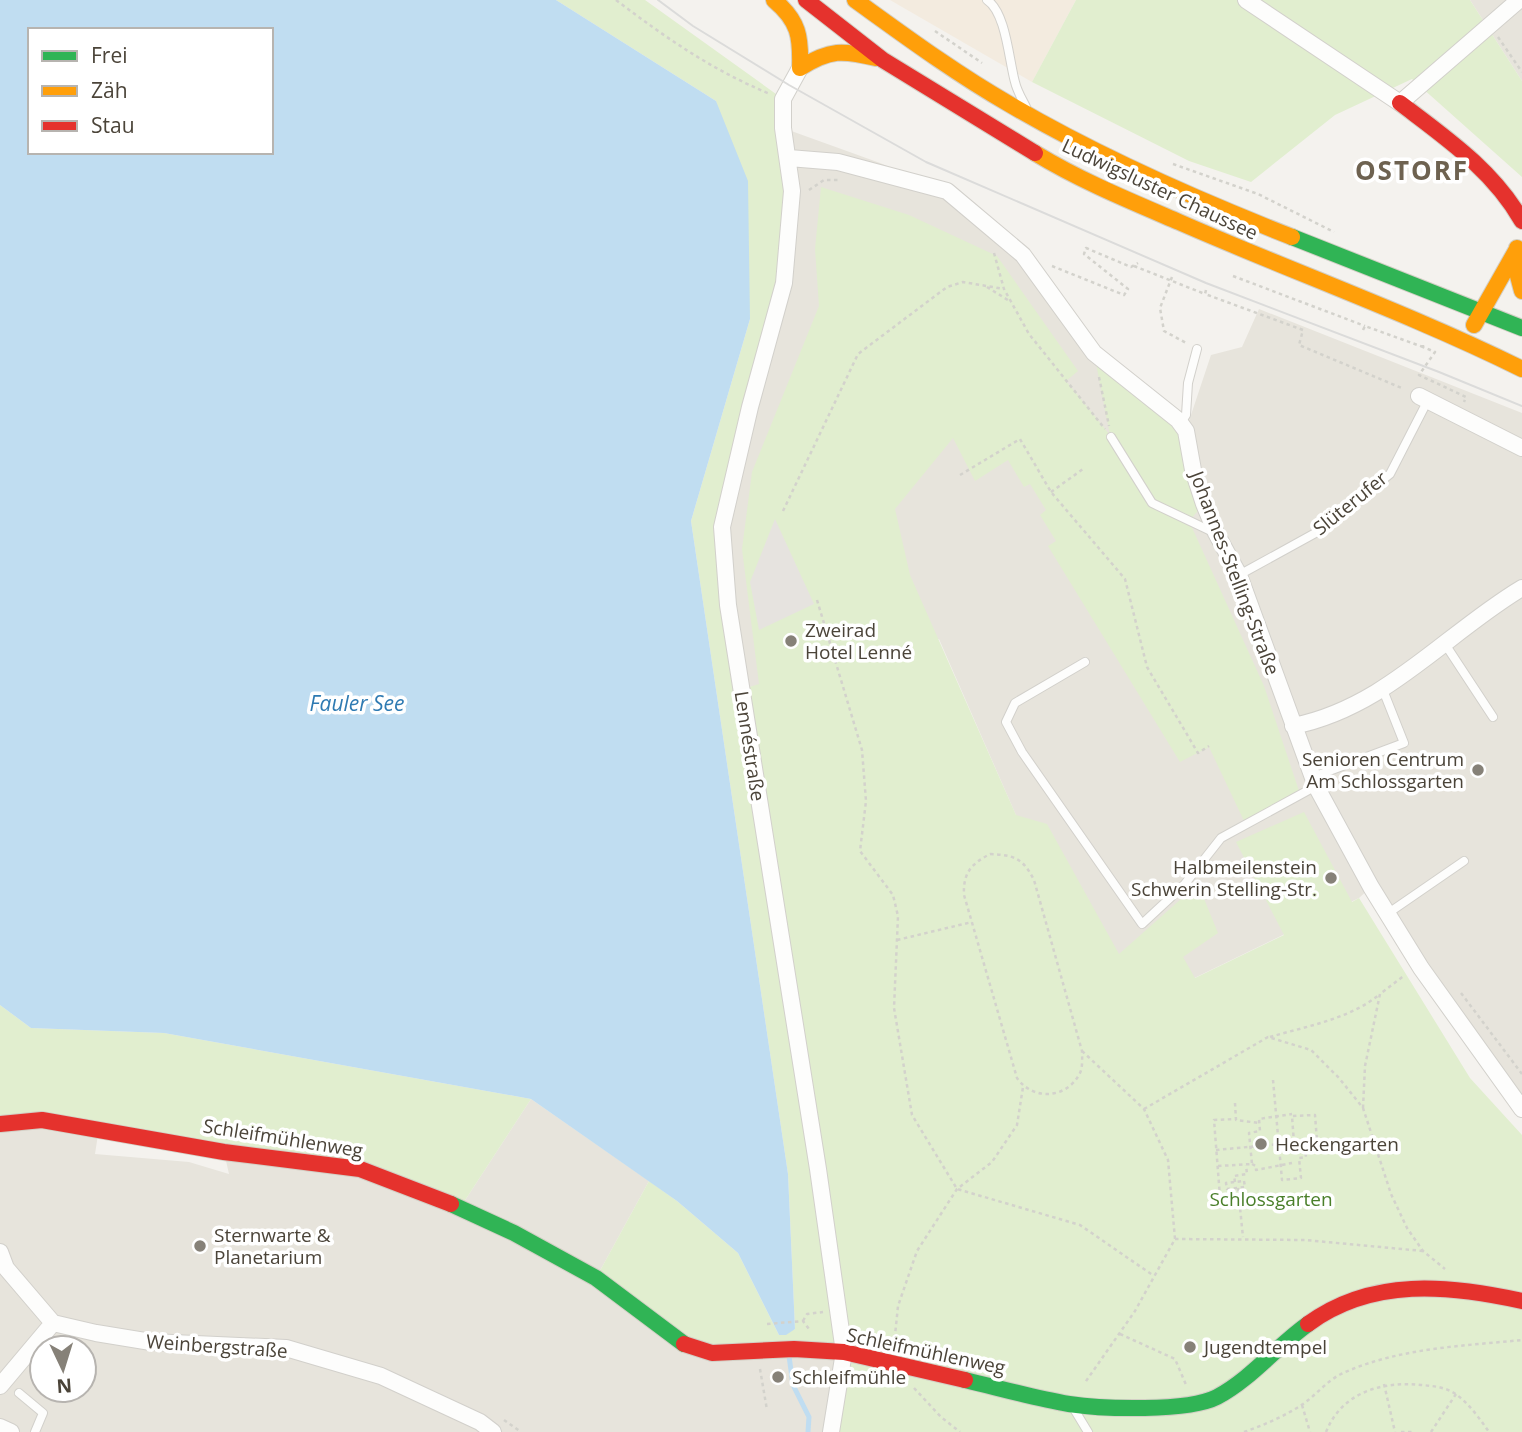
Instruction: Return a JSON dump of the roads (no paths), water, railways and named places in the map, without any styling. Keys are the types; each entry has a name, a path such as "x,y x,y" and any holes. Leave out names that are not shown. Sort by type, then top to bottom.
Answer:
{"street":[{"path":"774,0 785,9 801,36 800,68"},
{"name":"Ludwigsluster Chaussee","path":"806,0 883,60 1071,175 1274,264 1467,342 1522,369"},
{"name":"Ludwigsluster Chaussee","path":"855,0 957,71 1030,117 1232,213 1522,328"},
{"path":"1246,0 1400,103 1505,192 1522,222 1517,249 1518,276 1522,291"},
{"path":"1400,103 1519,0"},
{"path":"800,68 829,51 847,51 883,60"},
{"name":"Lennéstraße","path":"800,68 776,96 789,158 792,191 784,283 750,407 722,527 728,604 816,1156 844,1352 831,1432"},
{"path":"789,158 838,162 947,191 1023,255 1094,353 1160,404 1181,424"},
{"path":"1467,342 1480,311 1517,249"},
{"path":"1424,398 1522,448"},
{"name":"Johannes-Stelling-Straße","path":"1181,424 1186,431 1193,470 1204,504 1239,575 1315,782 1387,914 1421,968 1522,1109"},
{"path":"1293,726 1346,710 1383,690 1522,588"},
{"name":"Schleifmühlenweg","path":"0,1124 42,1120 225,1152 360,1169 460,1208 514,1233 596,1278 684,1344 712,1353 794,1349 844,1352 1070,1404 1157,1408 1195,1404 1215,1398 1237,1384 1298,1330 1328,1309 1363,1296 1418,1288 1472,1290 1522,1301"},
{"path":"0,1252 6,1268 53,1323 0,1386"},
{"name":"Weinbergstraße","path":"53,1323 151,1342 286,1348 381,1376 480,1422 493,1432"},
{"path":"0,1427 11,1432"}],"lane":[{"path":"990,1 999,17 1016,86 1030,117"},
{"path":"1181,424 1186,415 1188,383 1197,349"},
{"name":"Slüterufer","path":"1239,575 1319,531 1390,474 1424,398"},
{"path":"1111,437 1152,503 1216,533"},
{"path":"1445,644 1493,717"},
{"path":"1085,662 1015,703 1006,722 1022,752 1142,924 1184,885 1221,838 1315,782 1404,743 1383,690"},
{"path":"1387,914 1464,861"},
{"path":"19,1393 43,1413 35,1432"},
{"path":"1070,1404 1088,1432"}],"water":[{"name":"Fauler See","path":"0,0 556,0 716,101 748,181 750,319 691,521 788,1174 795,1329 786,1335 779,1335 738,1253 677,1201 531,1099 164,1033 31,1028 0,1005"}],"waterway":[{"path":"789,1356 793,1385 809,1417 808,1432"}],"tram line":[{"path":"658,0 693,26 789,85 926,162 1206,283 1522,406"}],"place":[{"name":"Zweirad Hotel Lenné","path":"791,641"},
{"name":"Senioren Centrum Am Schlossgarten","path":"1478,770"},
{"name":"Halbmeilenstein Schwerin Stelling-Str.","path":"1331,878"},
{"name":"Heckengarten","path":"1261,1144"},
{"name":"Sternwarte & Planetarium","path":"200,1246"},
{"name":"Jugendtempel","path":"1190,1347"},
{"name":"Schleifmühle","path":"778,1377"}],"district":[{"name":"OSTORF","path":"1412,170"}],"park label":[{"name":"Schlossgarten","path":"1271,1199"}]}
